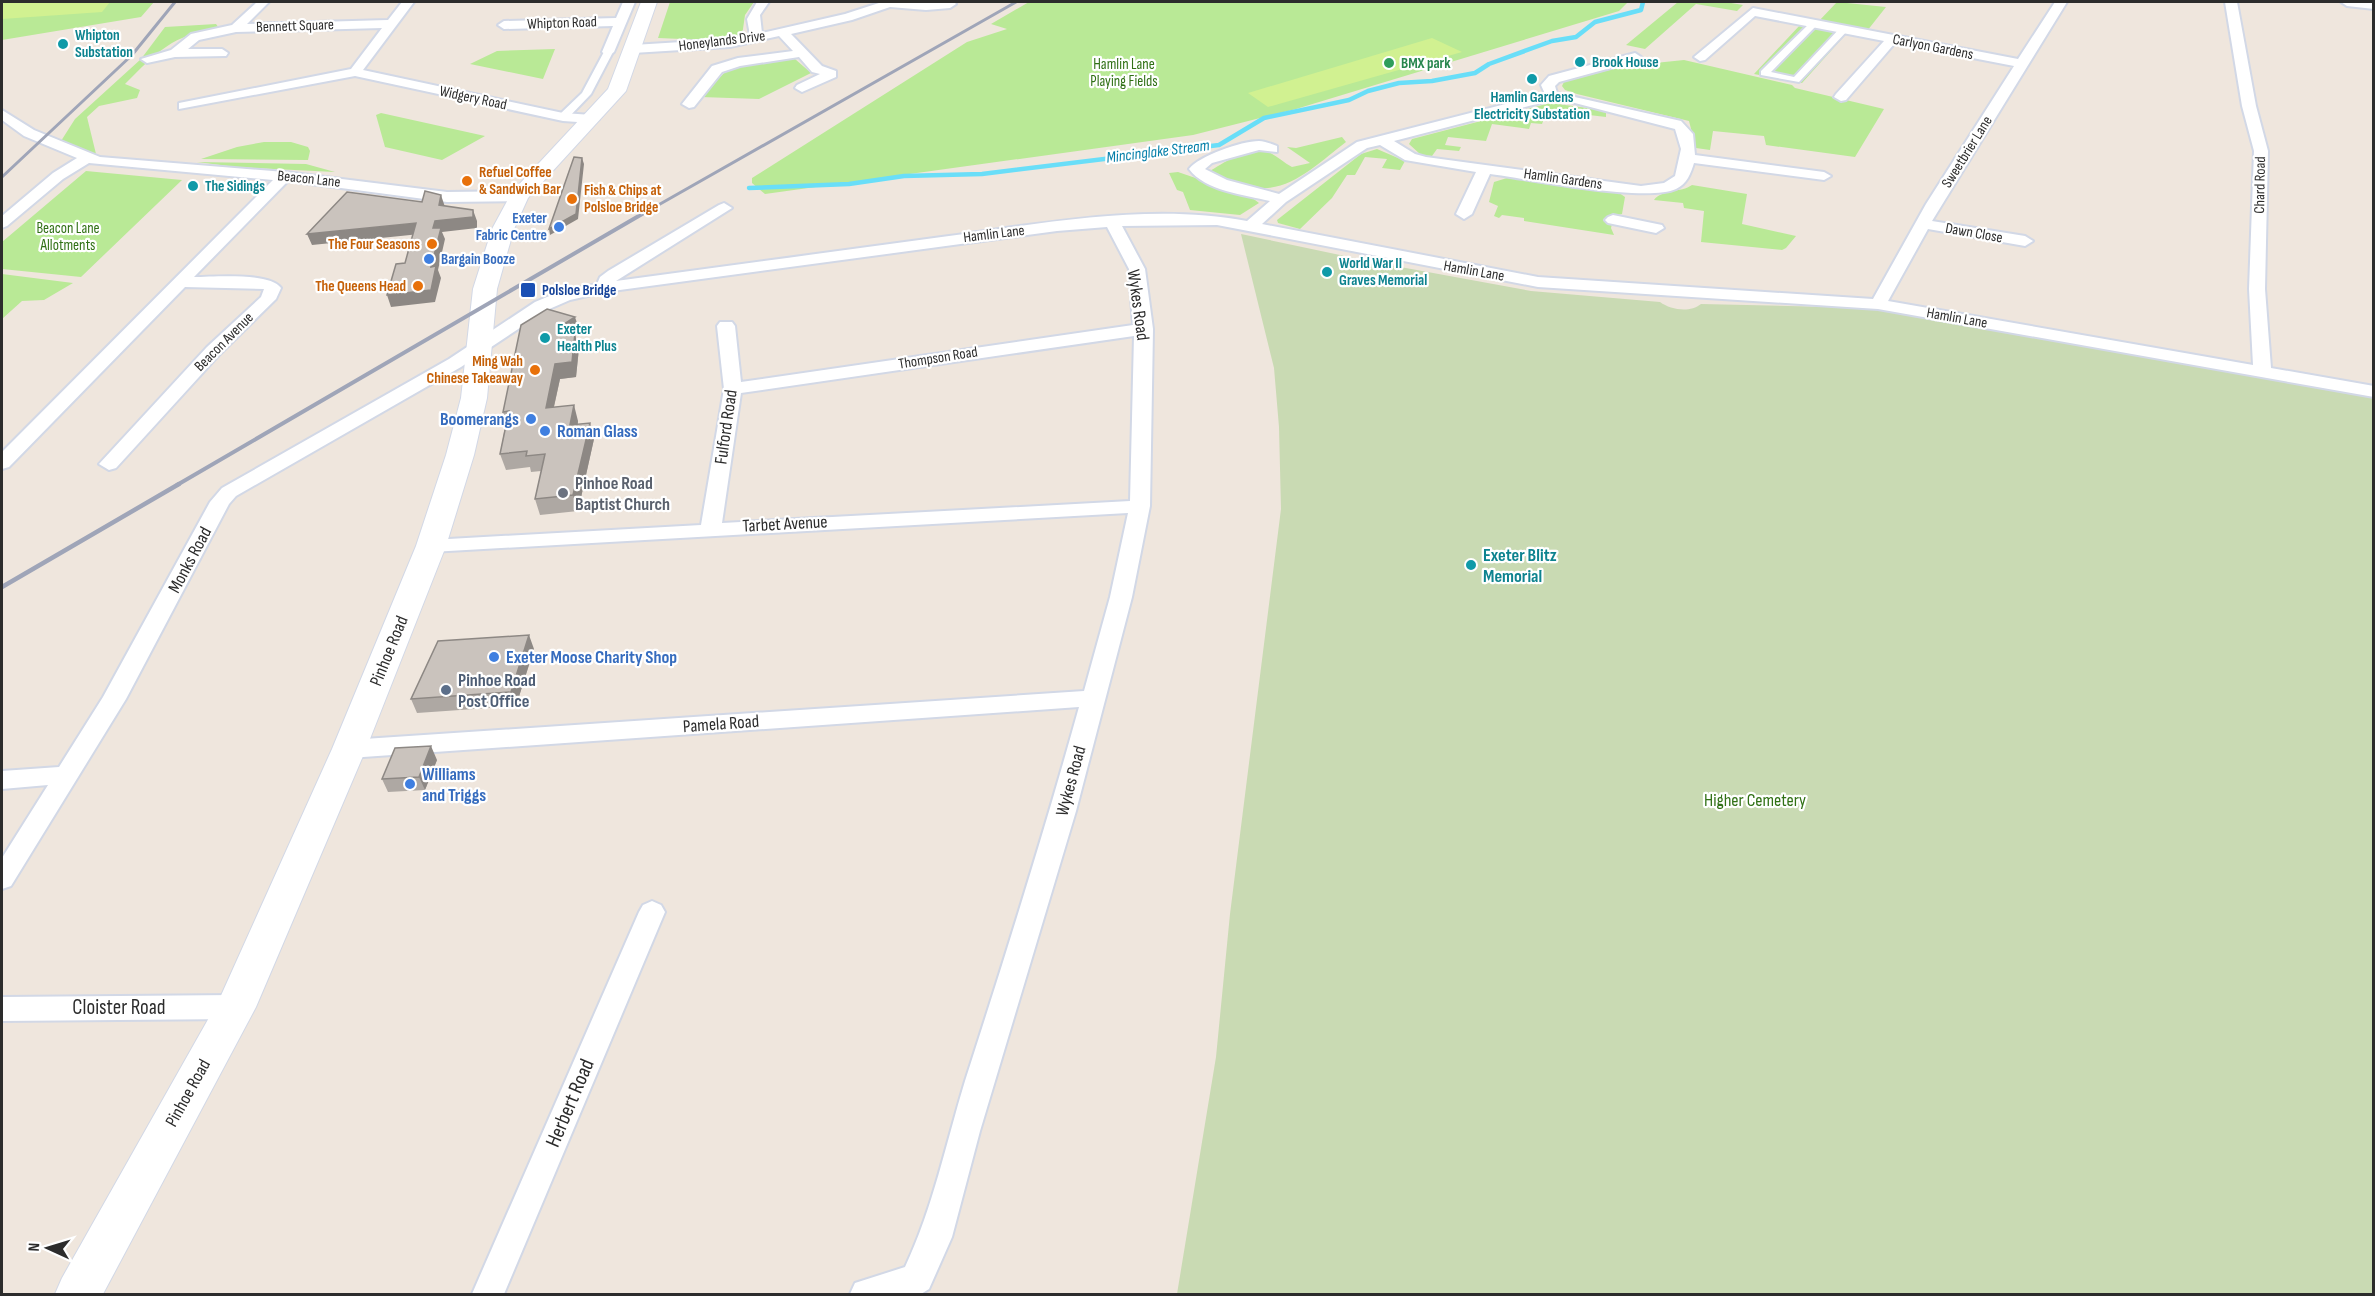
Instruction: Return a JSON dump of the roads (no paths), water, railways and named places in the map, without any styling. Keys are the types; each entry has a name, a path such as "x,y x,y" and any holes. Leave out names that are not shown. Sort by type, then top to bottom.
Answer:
{"main road":[{"name":"Pinhoe Road","path":"78,1294 236,1007 349,749 431,546 474,398 485,289 503,229 519,196 617,91 649,2"}],"street":[{"name":"Bennett Square","path":"236,28 263,2"},
{"path":"355,72 408,2"},
{"name":"Whipton Road","path":"563,117 586,94 608,52 629,2"},
{"path":"758,38 752,26 753,15 763,2"},
{"path":"782,32 848,17 891,2 934,9 950,4"},
{"name":"Chard Road","path":"2231,2 2249,106 2261,151 2257,289 2262,372"},
{"path":"2347,2 2373,5"},
{"name":"Sweetbrier Lane","path":"1878,304 1923,224 2022,64 2056,3"},
{"name":"Carlyon Gardens","path":"1700,57 1753,12 2022,64"},
{"name":"Whipton Road","path":"504,25 620,22"},
{"path":"1815,23 1764,72 1796,80 1844,29"},
{"name":"Bennett Square","path":"236,28 391,24"},
{"path":"175,53 195,37 236,28"},
{"name":"Honeylands Drive","path":"633,49 722,44 782,32 817,69 831,74 802,88"},
{"path":"1841,97 1892,39"},
{"path":"147,59 175,53 222,53"},
{"name":"Honeylands Drive","path":"688,104 717,69 738,62 802,53"},
{"path":"1552,96 1548,85 1554,79 1635,57"},
{"name":"Widgery Road","path":"184,106 355,72 563,117 592,119"},
{"path":"1251,226 1281,199 1362,145 1552,96 1571,98 1667,121 1682,127 1687,136 1688,158 1824,176"},
{"name":"Beacon Lane","path":"2,114 29,133 86,159 285,176 447,197 519,196"},
{"name":"Hamlin Gardens","path":"1382,140 1410,157 1485,168 1637,207 1656,228"},
{"path":"1272,149 1258,145 1207,160 1198,164 1196,169 1199,174 1213,180 1281,199"},
{"name":"Hamlin Gardens","path":"1613,220 1680,181 1688,158"},
{"path":"2,223 58,176 86,159"},
{"path":"1464,214 1485,168"},
{"path":"2,463 285,176"},
{"path":"604,287 606,280 614,274 724,208"},
{"name":"Hamlin Lane","path":"480,344 541,306 565,296 604,287 937,241 1112,222 1195,219 1251,226 1393,256 1538,282 1878,304 2373,392"},
{"name":"Wykes Road","path":"867,1294 908,1284 917,1278 925,1267 1063,811 1121,597 1140,506 1144,329 1137,269 1112,222"},
{"name":"Dawn Close","path":"1923,224 2025,241"},
{"name":"Beacon Avenue","path":"109,464 213,351 268,299 273,288 260,283 181,282"},
{"name":"Fulford Road","path":"711,528 733,389 726,326"},
{"name":"Thompson Road","path":"733,389 1144,329"},
{"name":"Monks Road","path":"2,879 114,699 220,502 229,492 355,418 455,363 480,344"},
{"name":"Tarbet Avenue","path":"431,546 711,528 1140,506"},
{"name":"Pamela Road","path":"349,749 1093,698"},
{"path":"2,780 65,775"},
{"name":"Herbert Road","path":"488,1294 652,912"},
{"name":"Cloister Road","path":"2,1009 236,1007"}],"waterway":[{"name":"Mincinglake Stream","path":"749,188 849,184 904,176 982,174 1219,145 1264,118 1349,100 1368,91 1399,83 1432,81 1475,73 1489,64 1552,41 1576,37 1595,22 1641,10 1643,2"}],"railway":[{"path":"2,177 132,55 175,2"},
{"path":"646,212 1016,2"},
{"path":"177,485 649,210"},
{"path":"2,587 179,484"}],"place":[{"name":"Whipton Substation","path":"63,44"},
{"name":"Brook House","path":"1580,62"},
{"name":"BMX park","path":"1389,63"},
{"name":"Hamlin Gardens Electricity Substation","path":"1532,79"},
{"name":"Refuel Coffee & Sandwich Bar","path":"467,181"},
{"name":"The Sidings","path":"193,186"},
{"name":"Fish & Chips at Polsloe Bridge","path":"572,199"},
{"name":"Exeter Fabric Centre","path":"559,227"},
{"name":"The Four Seasons","path":"432,244"},
{"name":"Bargain Booze","path":"429,259"},
{"name":"World War II Graves Memorial","path":"1327,272"},
{"name":"The Queens Head","path":"418,286"},
{"name":"Polsloe Bridge","path":"528,290"},
{"name":"Exeter Health Plus","path":"545,338"},
{"name":"Ming Wah Chinese Takeaway","path":"535,370"},
{"name":"Boomerangs","path":"531,419"},
{"name":"Roman Glass","path":"545,431"},
{"name":"Pinhoe Road Baptist Church","path":"563,493"},
{"name":"Exeter Blitz Memorial","path":"1471,565"},
{"name":"Exeter Moose Charity Shop","path":"494,657"},
{"name":"Pinhoe Road Post Office","path":"446,690"},
{"name":"Williams and Triggs","path":"410,784"}],"park label":[{"name":"Hamlin Lane Playing Fields","path":"1124,72"},
{"name":"Beacon Lane Allotments","path":"68,236"},
{"name":"Higher Cemetery","path":"1755,800"}]}
